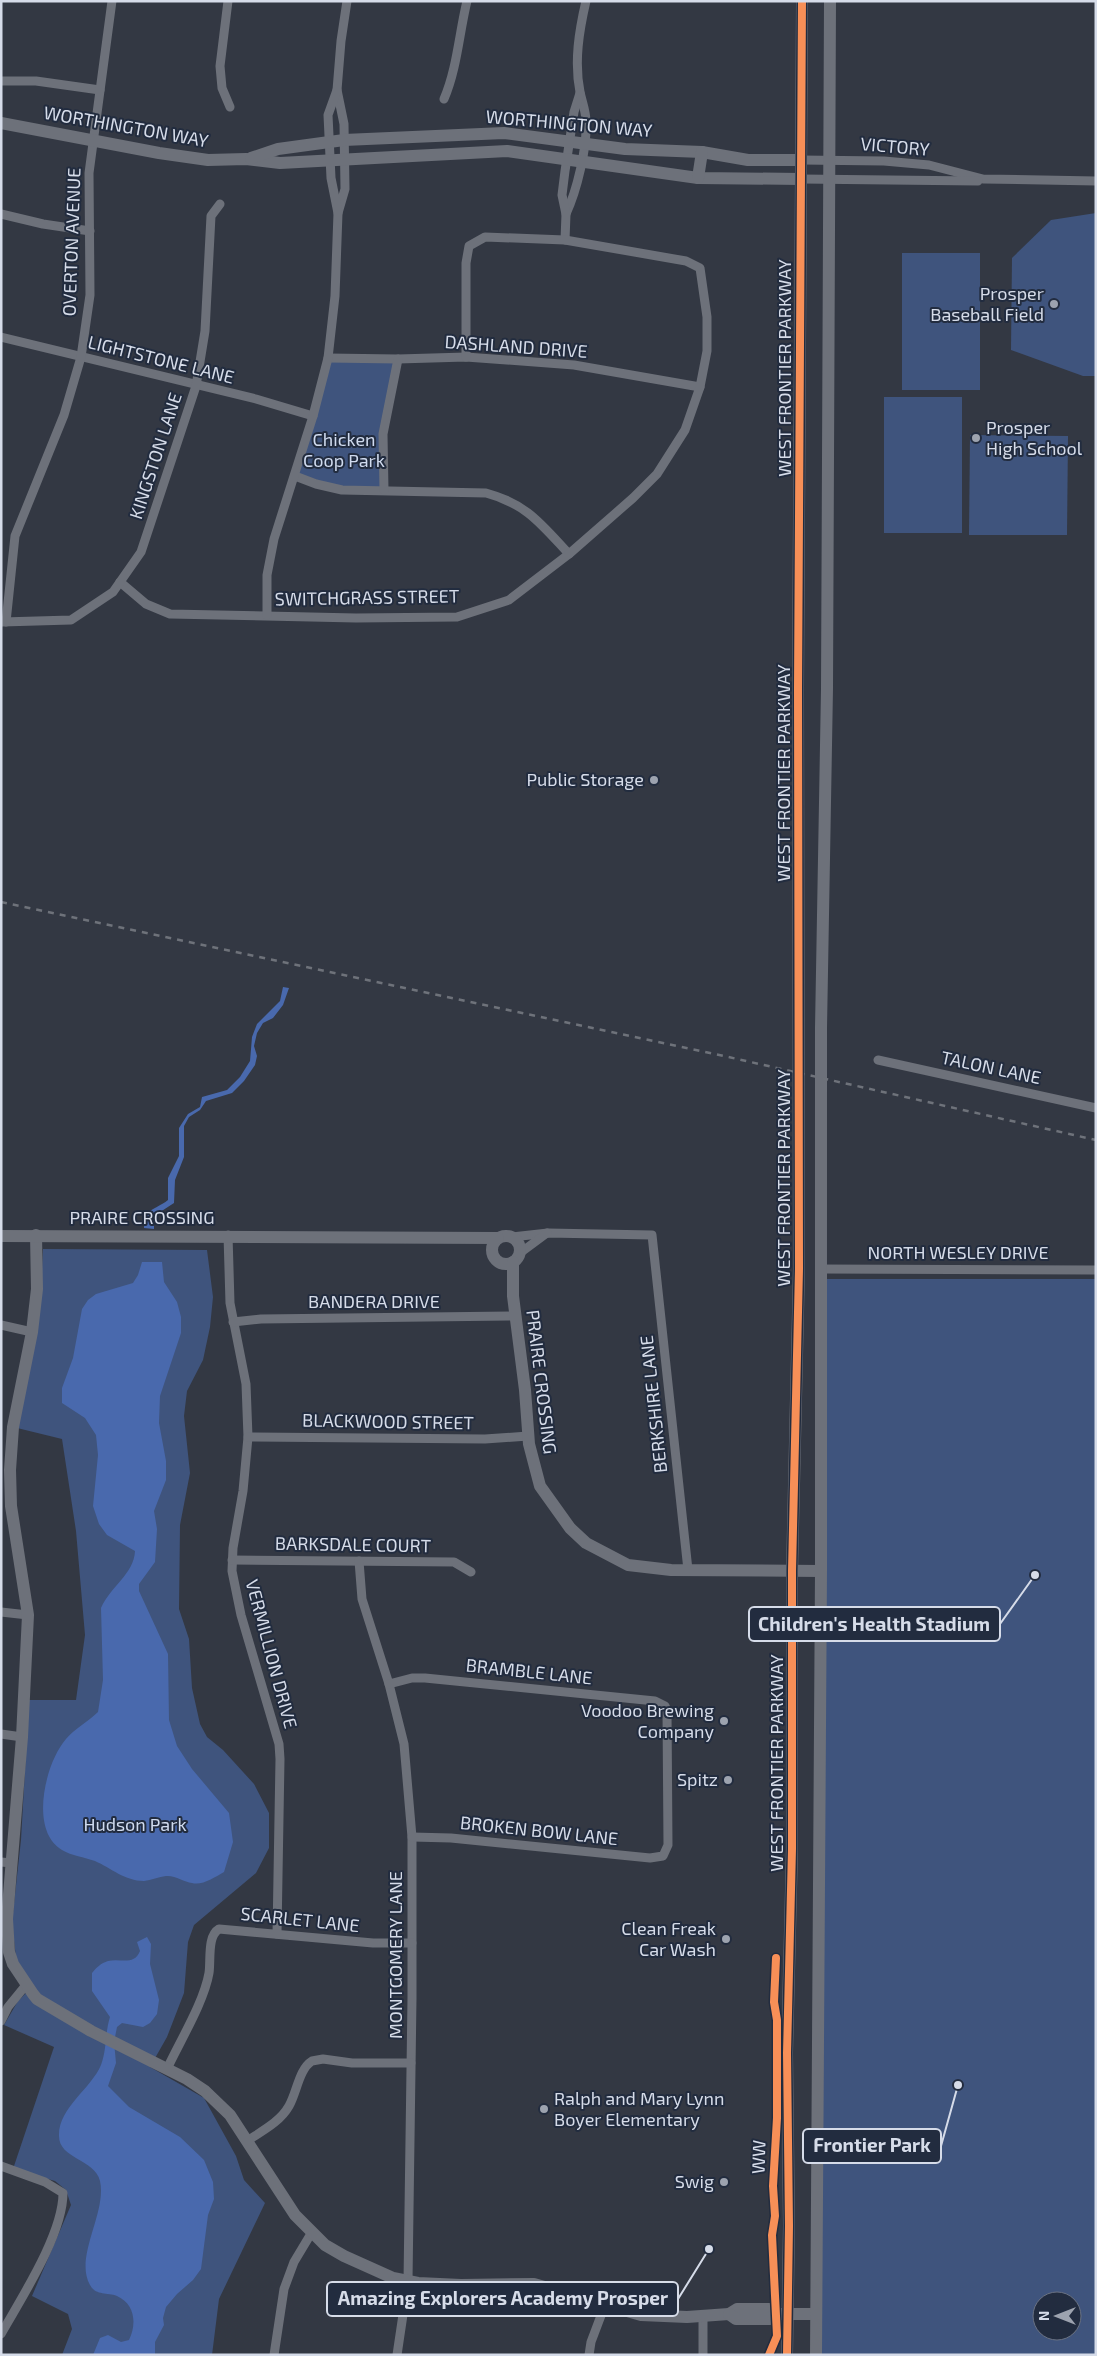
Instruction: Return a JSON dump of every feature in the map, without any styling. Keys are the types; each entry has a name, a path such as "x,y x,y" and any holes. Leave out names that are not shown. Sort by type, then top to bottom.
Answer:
{"street":[{"name":"OVERTON AVENUE","path":"4,622 15,536 64,415 81,357 90,295 89,173 112,1"},
{"path":"228,1 220,66 222,88 230,107"},
{"path":"338,213 332,194 328,115 337,90 340,41 347,1"},
{"path":"444,99 453,79 455,56 467,1"},
{"path":"566,214 576,192 586,124 585,107 580,93 578,60 580,28 586,1"},
{"name":"WEST FRONTIER PARKWAY","path":"787,2355 781,2314 792,1849 792,1571 799,1258 798,689 802,1"},
{"name":"WEST FRONTIER PARKWAY","path":"816,2355 821,1572 821,1028 827,689 830,1"},
{"path":"1,81 36,81 100,90"},
{"path":"267,615 267,575 274,539 313,416 328,358 335,296 338,213 346,189 341,102 337,90"},
{"path":"466,357 466,263 469,246 485,237 565,240 566,214 562,195 574,112 580,93"},
{"name":"WORTHINGTON WAY","path":"1,123 93,142 208,160 246,160 280,163 507,151 698,178 801,179"},
{"name":"WORTHINGTON WAY","path":"246,160 278,149 344,140 504,133 625,149 702,152 748,160 801,160"},
{"path":"698,178 702,152"},
{"name":"VICTORY","path":"801,160 884,161 929,165 983,179 1096,181"},
{"name":"VICTORY","path":"801,179 975,182 983,179"},
{"name":"KINGSTON LANE","path":"4,622 71,620 113,592 141,552 196,386 205,331 211,216 220,204"},
{"path":"1,214 43,224 90,230"},
{"name":"SWITCHGRASS STREET","path":"120,582 146,604 170,614 356,618 457,617 509,600 569,554 657,474 685,430 700,387 707,351 706,317 700,268 686,261 565,240"},
{"name":"LIGHTSTONE LANE","path":"1,337 196,386 256,399 313,416"},
{"name":"DASHLAND DRIVE","path":"328,358 398,359 466,357 574,366 700,387"},
{"path":"384,490 383,434 398,359"},
{"path":"295,476 316,484 342,490 486,493 506,498 529,512 569,554"},
{"name":"TALON LANE","path":"878,1060 1096,1108"},
{"path":"548,1233 517,1258 499,1262 494,1257 492,1250 498,1238 548,1233"},
{"name":"BERKSHIRE LANE","path":"548,1233 652,1235 688,1570"},
{"path":"36,1235 37,1289 32,1332 13,1427 10,1470 11,1506 28,1615 22,1736 6,1863 4,1905 9,1952 13,1964 26,1984 37,1999 91,2031 167,2069 205,2091 230,2116 295,2216 325,2245 344,2256 393,2278 461,2285 534,2284 642,2315 703,2316 729,2314 736,2319 770,2319 781,2314 816,2314"},
{"name":"PRAIRE CROSSING","path":"1,1236 228,1235 498,1238"},
{"name":"VERMILLION DRIVE","path":"228,1235 230,1304 246,1384 248,1437 243,1491 232,1560 234,1583 241,1616 279,1744 277,1934"},
{"path":"512,1237 519,1243 517,1258"},
{"name":"PRAIRE CROSSING","path":"463,1238 492,1250"},
{"name":"PRAIRE CROSSING","path":"513,1296 517,1258"},
{"name":"PRAIRE CROSSING","path":"499,1262 513,1296 528,1436 540,1486 561,1517 586,1543 628,1565 688,1570 821,1572"},
{"name":"NORTH WESLEY DRIVE","path":"820,1264 1096,1270"},
{"name":"BANDERA DRIVE","path":"233,1322 261,1319 516,1316"},
{"path":"1,1325 32,1332"},
{"name":"BLACKWOOD STREET","path":"248,1437 485,1439 528,1436"},
{"name":"BARKSDALE COURT","path":"232,1560 454,1562 471,1572"},
{"name":"MONTGOMERY LANE","path":"359,1561 362,1599 389,1684 404,1744 412,1837 408,2281 396,2355"},
{"path":"1,1612 28,1615"},
{"name":"BRAMBLE LANE","path":"389,1684 407,1679 426,1678 655,1701 665,1706 668,1718 668,1845 663,1856"},
{"path":"1,1734 22,1736"},
{"name":"BROKEN BOW LANE","path":"412,1837 451,1838 650,1858 663,1856"},
{"name":"SCARLET LANE","path":"167,2069 204,1990 209,1972 212,1940 216,1931 226,1929 374,1943 412,1943"},
{"path":"1,2021 8,2007 26,1984"},
{"path":"248,2141 274,2124 286,2111 305,2068 312,2060 323,2059 352,2064 411,2063"},
{"path":"1,2166 45,2182 63,2193 63,2209 45,2251 1,2334"},
{"path":"274,2355 284,2290 294,2262 312,2232"},
{"path":"589,2355 591,2342 605,2305"},
{"path":"703,2316 703,2355"}],"green space":[{"name":"Prosper Baseball Field","path":"1096,213 1096,376 1083,376 1011,350 1012,258 1051,220"},
{"path":"902,253 980,253 980,390 902,390"},
{"name":"Chicken Coop Park","path":"328,358 398,359 386,413 384,490 342,490 295,476"},
{"path":"884,397 962,397 962,533 884,533"},
{"path":"970,435 1068,436 1067,535 969,535"},
{"name":"Hudson Park","path":"43,1249 207,1250 213,1297 210,1327 203,1360 187,1391 184,1416 190,1473 180,1525 179,1609 189,1639 192,1688 200,1724 207,1737 223,1750 254,1784 269,1813 269,1848 256,1873 194,1925 188,1942 184,1993 167,2037 150,2067 204,2098 236,2156 244,2180 265,2203 219,2299 212,2355 62,2355 72,2329 68,2314 32,2296 71,2205 66,2190 55,2181 13,2169 54,2047 4,2025 18,2001 30,1989 16,1958 12,1922 21,1840 29,1700 76,1700 85,1635 76,1531 62,1439 13,1427 40,1307"},
{"path":"822,1279 1096,1279 1096,2355 821,2355"}],"shaded area":[{"path":"283,987 289,988 283,1005 273,1018 263,1023 257,1033 254,1046 257,1056 255,1065 244,1081 232,1093 206,1101 200,1110 189,1117 184,1126 184,1157 175,1180 174,1203 154,1216 154,1229 144,1228 148,1213 168,1200 168,1178 179,1156 179,1128 188,1114 200,1107 202,1097 227,1090 240,1077 250,1061 252,1037 257,1024 280,1001"},
{"path":"142,1262 162,1262 164,1282 177,1302 181,1317 181,1333 160,1396 159,1423 166,1461 166,1480 154,1511 157,1529 155,1562 139,1584 139,1591 168,1654 169,1720 177,1746 192,1769 229,1813 233,1842 224,1872 196,1884 169,1876 144,1881 131,1879 95,1861 66,1852 52,1841 46,1828 43,1813 47,1780 58,1750 69,1735 98,1712 103,1680 101,1608 110,1593 131,1567 135,1551 107,1535 99,1524 93,1506 98,1455 96,1435 85,1418 62,1403 62,1388 73,1358 82,1309 88,1300 96,1294 133,1283"},
{"path":"147,1937 151,1944 150,1964 159,2000 157,2014 150,2023 143,2027 122,2023 117,2027 114,2042 116,2063 108,2086 129,2107 180,2137 204,2160 213,2182 214,2199 208,2215 201,2269 193,2280 166,2307 163,2318 164,2325 155,2342 155,2355 93,2355 100,2338 108,2335 121,2342 129,2340 133,2328 133,2315 128,2304 123,2300 117,2296 95,2291 90,2285 86,2274 86,2261 99,2207 100,2181 97,2174 91,2168 65,2150 59,2136 60,2126 69,2108 96,2074 104,2053 110,2017 92,1991 92,1973 108,1961 131,1960 140,1951 137,1942"}],"railway":[{"path":"1,902 715,1054 1096,1140"}],"cycle path":[{"path":"787,2355 789,2226 787,2053 792,1849 792,1571 799,1269 798,689 802,1"},
{"name":"WW","path":"769,2355 777,2336 772,2235 775,2216 773,2186 777,2118 777,2020 774,2002 776,1958"}],"place":[{"name":"Prosper Baseball Field","path":"1054,304"},
{"name":"Prosper High School","path":"976,438"},
{"name":"Public Storage","path":"654,780"},
{"name":"Children's Health Stadium","path":"1035,1575"},
{"name":"Voodoo Brewing Company","path":"724,1721"},
{"name":"Spitz","path":"728,1780"},
{"name":"Clean Freak Car Wash","path":"726,1939"},
{"name":"Frontier Park","path":"958,2085"},
{"name":"Ralph and Mary Lynn Boyer Elementary","path":"544,2109"},
{"name":"Swig","path":"724,2182"},
{"name":"Amazing Explorers Academy Prosper","path":"709,2249"}]}
